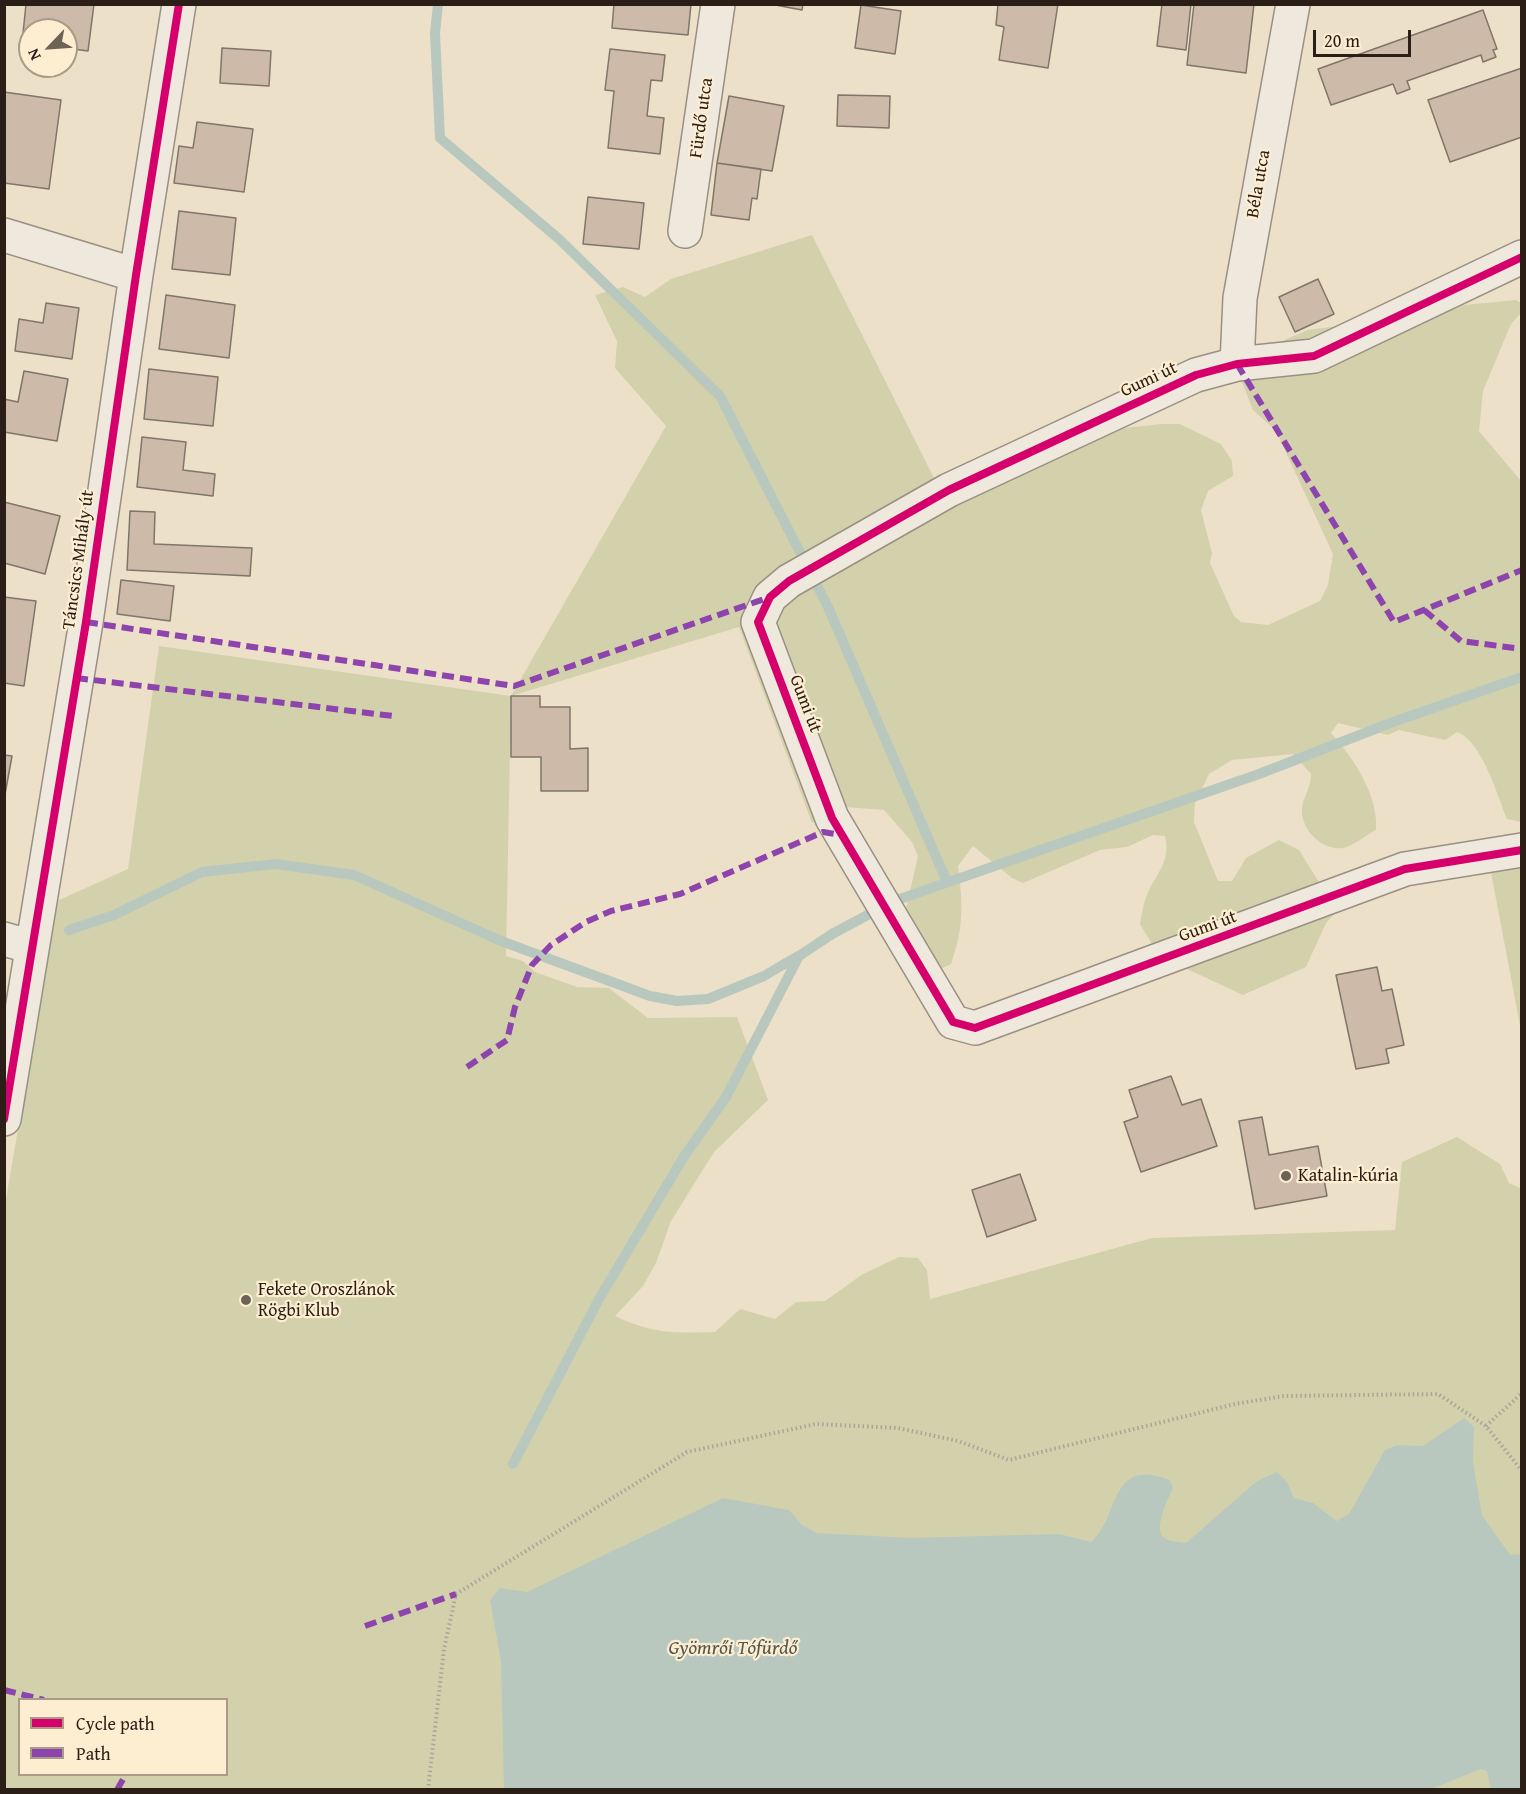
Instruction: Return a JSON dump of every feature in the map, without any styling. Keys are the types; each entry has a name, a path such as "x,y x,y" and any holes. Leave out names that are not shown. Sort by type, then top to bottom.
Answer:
{"street":[{"name":"Táncsics Mihály út","path":"4,1119 18,943 87,610 136,275 179,4"},
{"name":"Fürdő utca","path":"685,231 718,4"},
{"name":"Béla utca","path":"1237,364 1240,298 1293,4"},
{"path":"4,235 136,275"},
{"name":"Gumi út","path":"1521,257 1314,356 1237,364 1196,375 960,485 789,580 770,597 758,622 832,818 867,881 953,1022 975,1028 1405,869 1521,850"}],"path":[{"path":"1486,1426 1521,1393"},
{"path":"428,1790 444,1649 456,1594 687,1452 816,1424 898,1428 958,1441 1009,1460 1234,1404 1284,1396 1438,1394 1486,1426 1521,1471"}],"green space":[{"path":"812,235 936,482 958,498 1125,428 1180,424 1221,444 1232,461 1233,476 1208,491 1201,510 1212,553 1210,563 1234,616 1241,622 1268,625 1320,601 1328,585 1333,554 1276,431 1253,410 1236,367 1247,356 1308,330 1338,326 1354,334 1411,327 1464,305 1516,300 1521,303 1521,313 1511,324 1483,391 1479,431 1521,481 1521,822 1507,819 1481,757 1466,737 1457,732 1445,740 1399,730 1388,735 1338,723 1331,733 1356,765 1363,778 1376,817 1376,830 1342,848 1334,848 1320,842 1305,824 1302,806 1311,774 1293,754 1232,760 1209,774 1195,803 1194,822 1218,881 1232,881 1246,858 1279,840 1299,850 1337,911 1326,923 1306,967 1243,995 1159,956 1140,924 1146,898 1166,854 1165,836 1153,835 1127,847 1100,850 1023,883 1012,878 973,846 958,866 961,915 951,964 932,973 906,909 918,856 912,842 884,810 845,807 812,823 739,627 511,696 666,426 615,368 617,341 595,295 623,287 645,297 671,279"},
{"path":"159,646 511,696 506,956 523,961 535,972 577,987 609,988 648,1018 737,1017 768,1100 714,1152 671,1221 656,1263 643,1286 615,1316 653,1329 675,1332 715,1332 740,1309 775,1319 796,1302 825,1301 863,1274 899,1257 918,1258 927,1270 930,1299 1152,1238 1395,1230 1402,1162 1457,1137 1500,1164 1509,1183 1522,1189 1521,1789 5,1790 5,1205 57,901 128,869"},
{"path":"1521,850 1521,1031 1490,867"}],"water":[{"name":"Gyömrői Tófürdő","path":"1464,1418 1474,1427 1473,1462 1482,1515 1510,1555 1521,1554 1521,1789 1491,1789 1487,1771 1481,1769 1429,1790 504,1789 501,1661 490,1600 500,1588 527,1592 723,1498 789,1510 802,1525 817,1533 910,1538 1059,1534 1091,1542 1107,1519 1125,1483 1135,1476 1150,1475 1170,1480 1173,1488 1160,1523 1162,1535 1170,1541 1186,1543 1257,1481 1277,1472 1287,1482 1294,1498 1313,1503 1337,1521 1349,1514 1385,1450 1397,1445 1423,1446"}],"building":[{"path":"26,4 94,4 88,51 78,50 78,18 25,18"},
{"path":"614,4 691,4 688,35 612,28"},
{"path":"770,4 803,4 802,10"},
{"path":"998,4 1058,4 1048,68 999,60 1004,27 996,25"},
{"path":"1162,4 1191,4 1186,50 1157,46"},
{"path":"1194,4 1254,4 1246,73 1187,65"},
{"path":"861,5 901,11 895,54 855,48"},
{"path":"1483,10 1497,49 1493,50 1496,57 1483,62 1481,55 1407,81 1410,89 1397,94 1393,84 1331,105 1318,69"},
{"path":"222,48 271,51 269,86 220,83"},
{"path":"610,49 665,55 662,81 651,80 647,116 664,118 660,154 608,148 614,91 605,90"},
{"path":"1522,68 1522,137 1450,162 1428,100"},
{"path":"4,92 61,100 49,189 4,183"},
{"path":"838,95 890,96 889,128 837,126"},
{"path":"729,96 784,106 772,171 717,163"},
{"path":"197,122 253,129 244,192 174,183 179,146 193,148"},
{"path":"717,163 761,169 757,199 752,198 749,220 711,215"},
{"path":"588,197 644,203 639,249 583,244"},
{"path":"179,211 236,218 230,275 172,269"},
{"path":"1318,279 1334,314 1295,332 1279,297"},
{"path":"166,295 235,305 229,358 159,349"},
{"path":"46,303 79,308 72,359 15,351 19,319 43,323"},
{"path":"149,369 218,377 213,426 144,419"},
{"path":"24,371 68,379 57,441 4,432 4,399 18,402"},
{"path":"142,437 186,442 183,470 215,474 213,496 137,487"},
{"path":"4,502 60,516 45,574 4,563"},
{"path":"130,511 155,512 154,544 252,548 250,576 127,570"},
{"path":"121,580 174,586 170,621 117,614"},
{"path":"4,597 36,601 24,686 4,683"},
{"path":"511,696 540,696 540,707 570,707 570,749 588,748 588,791 541,791 541,757 511,757"},
{"path":"4,755 12,756 4,800"},
{"path":"1377,967 1382,991 1392,989 1404,1045 1386,1049 1389,1063 1356,1069 1336,975"},
{"path":"1171,1076 1182,1105 1201,1099 1217,1146 1141,1172 1124,1122 1138,1117 1129,1090"},
{"name":"Katalin-kúria","path":"1262,1117 1269,1155 1318,1146 1327,1196 1255,1209 1239,1121"},
{"path":"1020,1174 1036,1220 987,1237 972,1190"}],"waterway":[{"path":"438,4 435,33 440,138 559,239 720,396 828,607 947,882"},
{"path":"513,1464 599,1299 683,1158 726,1097 799,956 832,934 894,901 1259,774 1393,722 1522,677"},
{"path":"69,930 114,915 202,872 276,864 354,875 501,941 650,996 677,1001 708,999 764,976 798,956"}],"marked path":[{"path":"1237,364 1394,622 1522,570"},
{"path":"86,622 514,686 770,597"},
{"path":"1424,610 1461,641 1522,649"},
{"path":"76,678 393,716"},
{"path":"467,1067 507,1040 515,1007 532,965 551,945 586,922 611,911 680,894 823,832 841,835"},
{"path":"365,1626 456,1594"},
{"path":"4,1690 36,1698"},
{"path":"117,1790 125,1776"}],"cycle path":[{"path":"4,1119 86,622 136,275 179,4"},
{"path":"1522,257 1314,356 1237,364 1196,375 949,490 789,581 770,597 758,622 832,818 953,1022 975,1028 1405,869 1522,850"}],"place":[{"name":"Katalin-kúria","path":"1286,1176"},
{"name":"Fekete Oroszlánok Rögbi Klub","path":"246,1300"}]}
